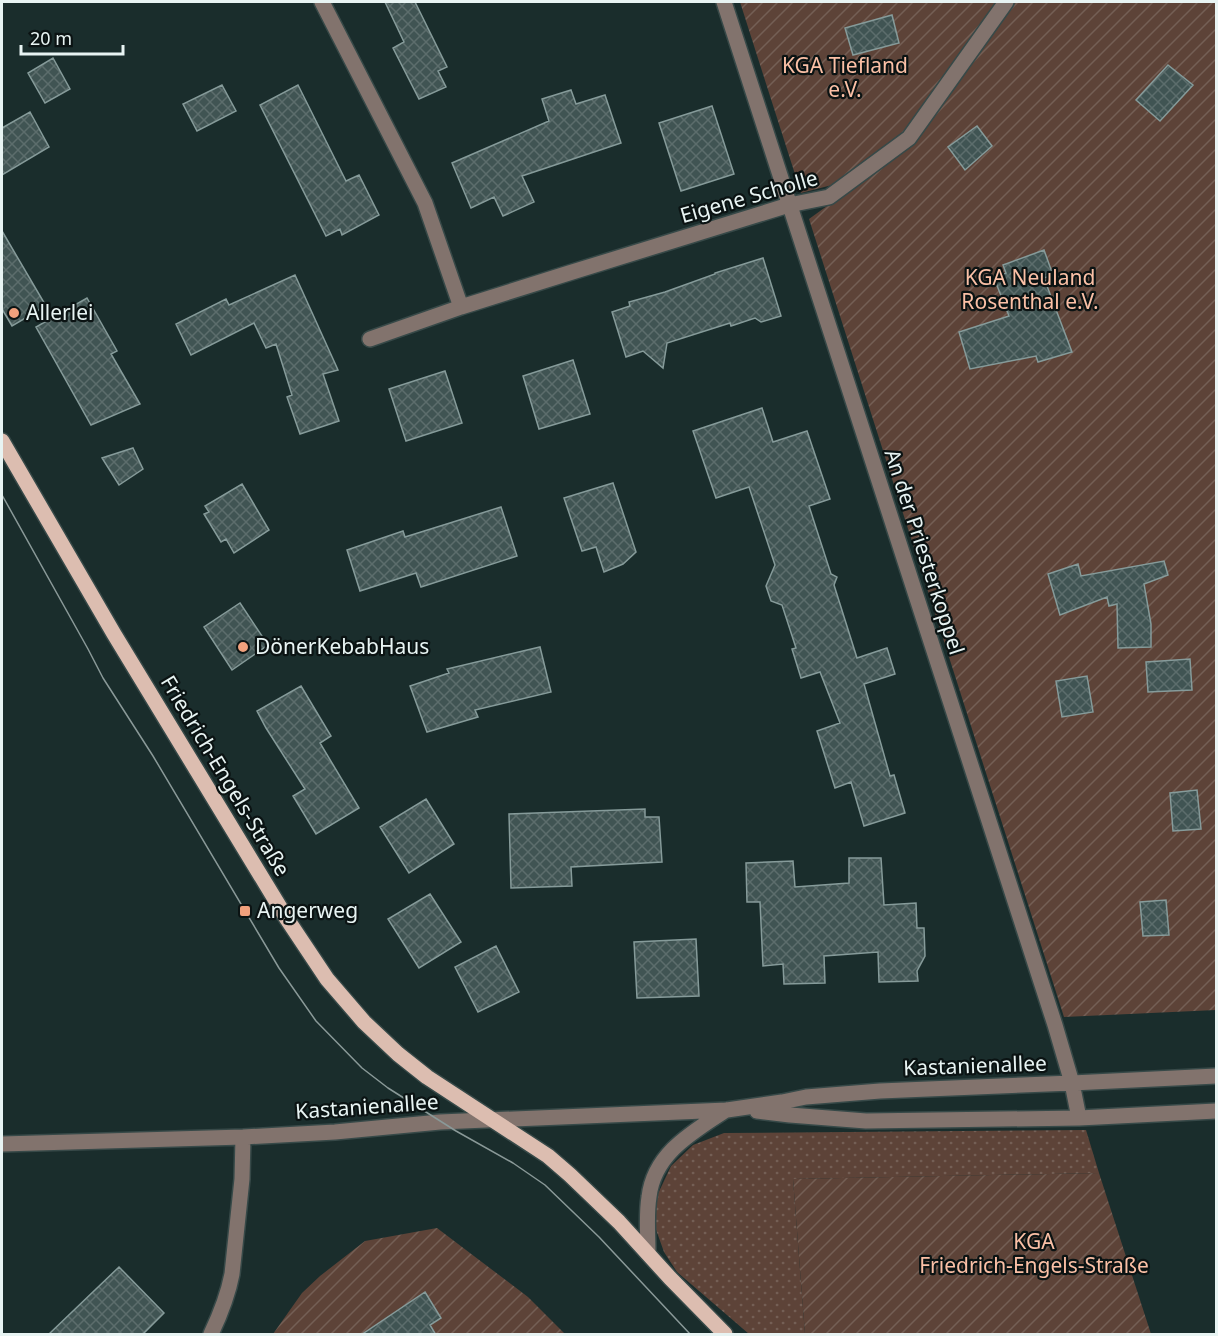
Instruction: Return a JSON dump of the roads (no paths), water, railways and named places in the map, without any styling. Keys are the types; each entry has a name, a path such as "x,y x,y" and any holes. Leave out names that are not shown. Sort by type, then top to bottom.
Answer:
{"main road":[{"name":"Friedrich-Engels-Straße","path":"2,441 114,634 281,909 327,979 364,1022 398,1054 427,1077 548,1156 570,1175 619,1222 725,1335"}],"street":[{"path":"322,2 425,203 461,308"},
{"name":"An der Priesterkoppel","path":"724,2 1055,1025 1072,1083 1079,1118"},
{"name":"Eigene Scholle","path":"370,339 461,308 789,206 829,197 909,138 1006,2"},
{"name":"Kastanienallee","path":"2,1143 243,1137 334,1132 440,1122 731,1109 806,1097 873,1091 1216,1076"},
{"path":"648,1253 648,1197 658,1168 681,1141 731,1109"},
{"name":"Kastanienallee","path":"731,1109 866,1121 1079,1118 1216,1111"},
{"path":"211,1335 219,1319 232,1274 242,1179 243,1137"}],"tram line":[{"path":"2,495 103,678 153,756 279,968 316,1021 362,1068 388,1088 456,1131 513,1163 545,1185 599,1237 690,1334"}],"place":[{"name":"Allerlei","path":"14,313"},
{"name":"DönerKebabHaus","path":"243,647"},
{"name":"Angerweg","path":"245,911"}],"park label":[{"name":"KGA Tiefland e.V.","path":"845,78"},
{"name":"KGA Neuland Rosenthal e.V.","path":"1030,290"},
{"name":"KGA Friedrich-Engels-Straße","path":"1034,1254"}]}
